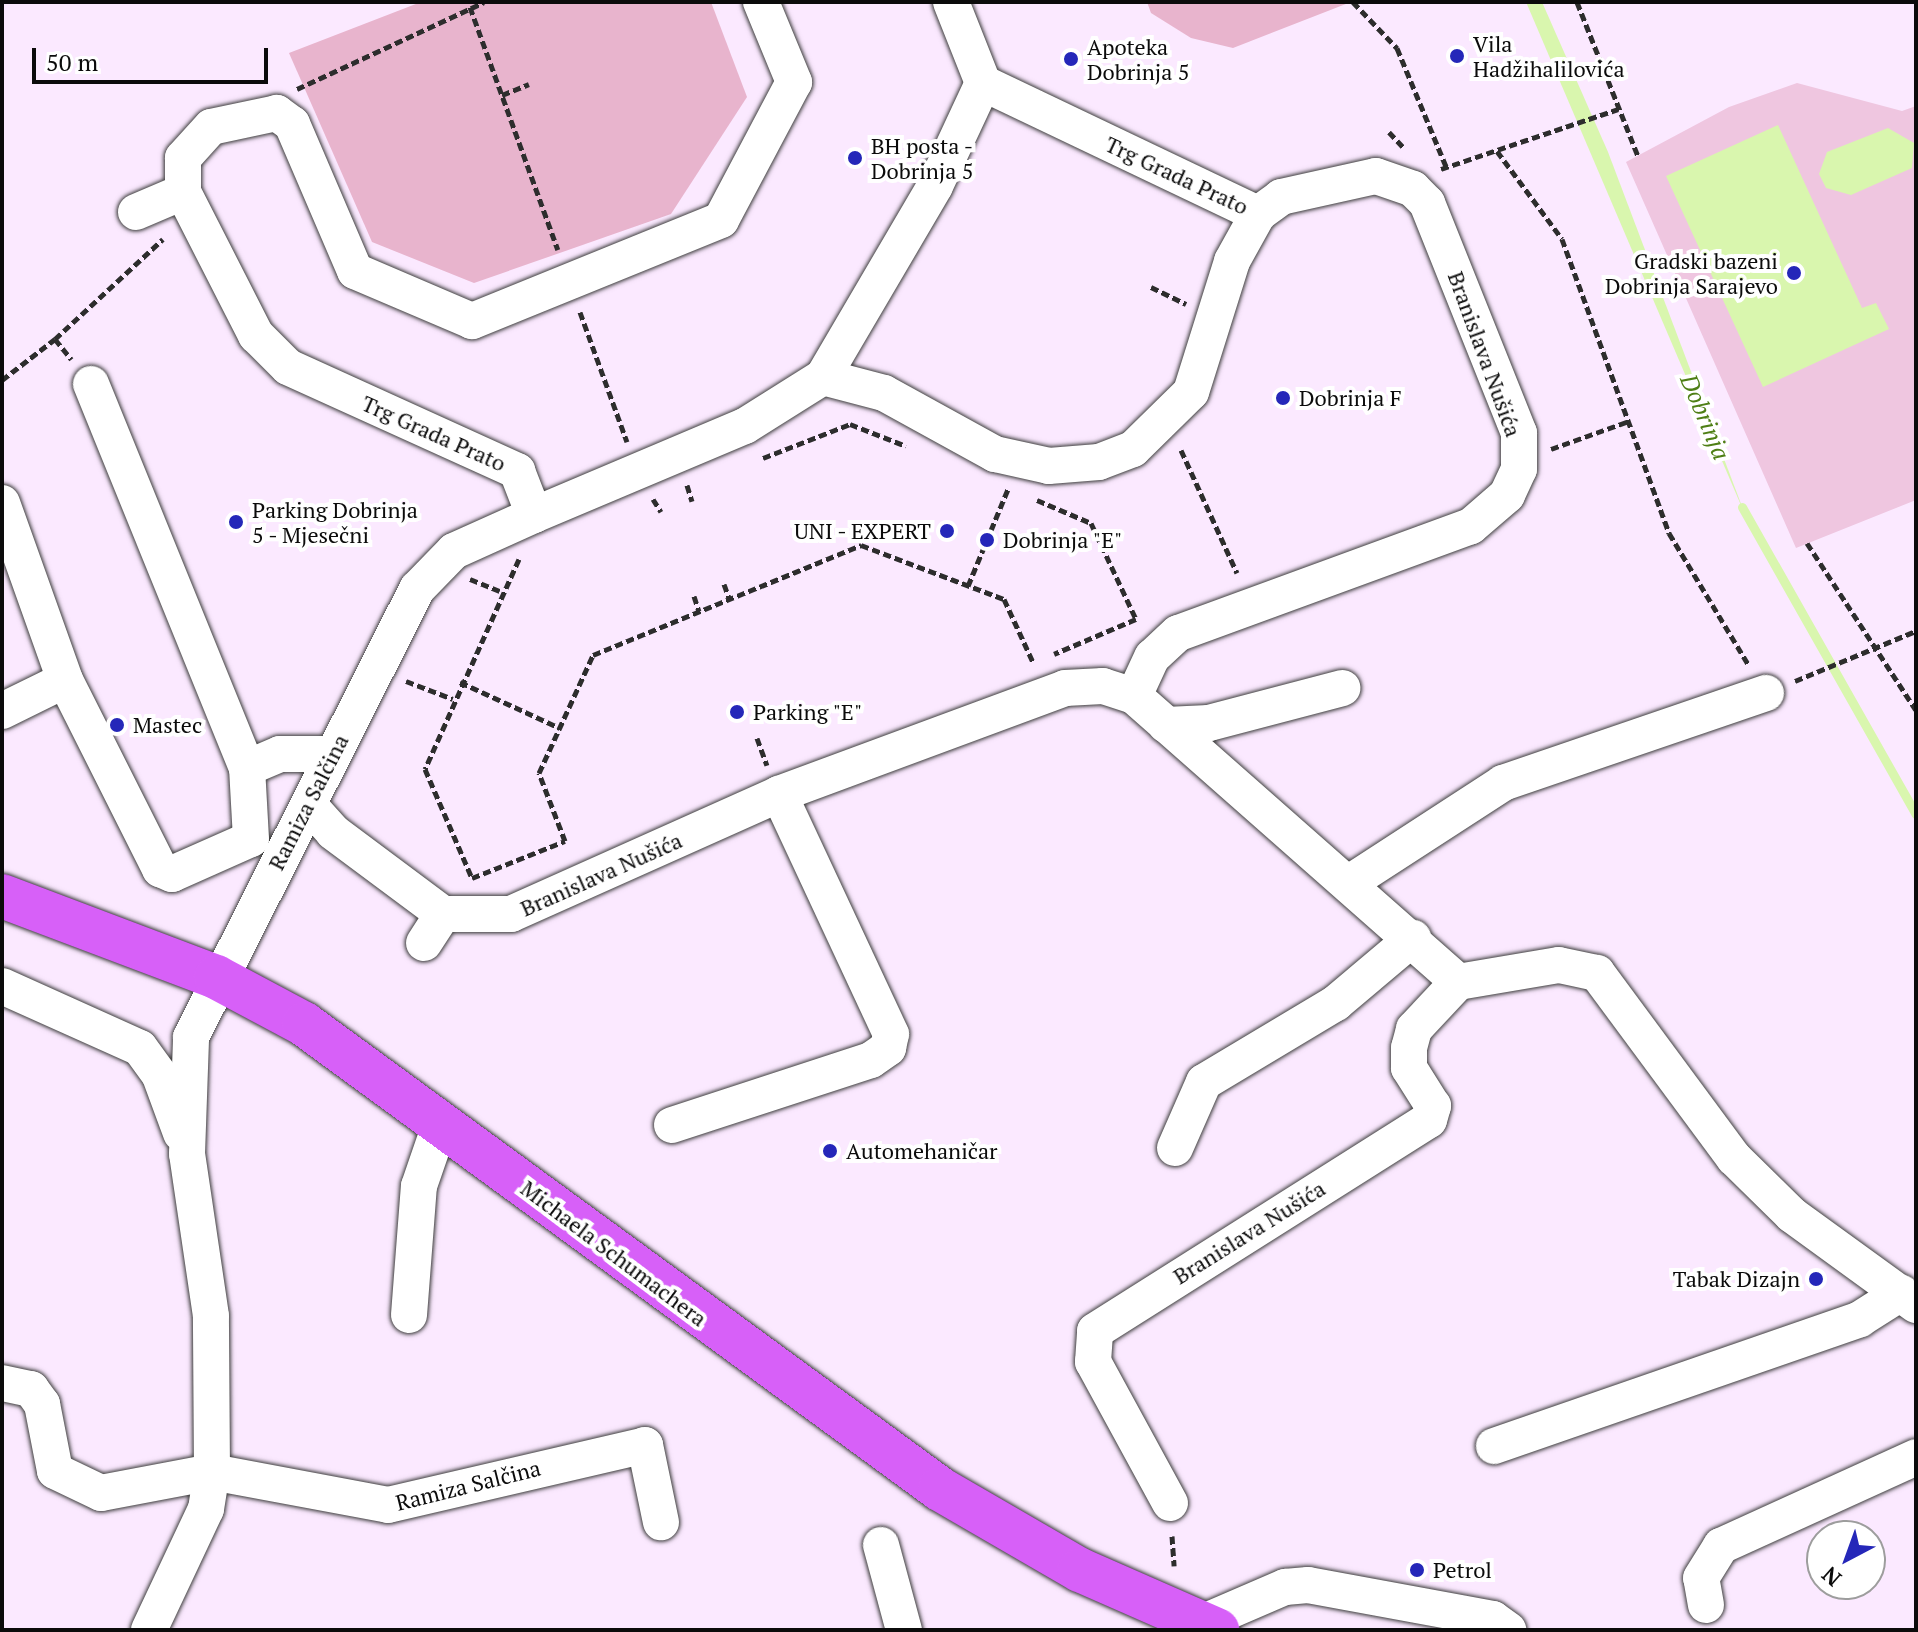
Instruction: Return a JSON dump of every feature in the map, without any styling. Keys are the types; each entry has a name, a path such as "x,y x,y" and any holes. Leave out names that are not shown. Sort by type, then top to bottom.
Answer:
{"main road":[{"name":"Michaela Schumachera","path":"2,896 216,977 304,1024 940,1489 1044,1551 1208,1627"}],"street":[{"path":"136,212 183,192 183,158 211,127 277,113 292,124 355,271 472,321 721,220 794,82 761,2"},
{"path":"534,515 745,426 823,377 935,186 983,83 951,2"},
{"name":"Trg Grada Prato","path":"823,377 884,393 995,454 1049,466 1122,454 1191,392 1232,261 1258,214 983,83"},
{"name":"Branislava Nušića","path":"1134,696 1152,657 1178,633 1471,526 1507,495 1519,460 1519,433 1427,203 1413,189 1376,176 1281,197 1258,214"},
{"name":"Trg Grada Prato","path":"183,192 256,335 288,367 517,471 534,515"},
{"path":"2,503 65,680 160,869 186,870 251,839 247,768 91,384"},
{"name":"Ramiza Salčina","path":"187,1154 191,1037 216,977 309,805 417,589 454,551 534,515"},
{"path":"2,711 65,680"},
{"name":"Branislava Nušića","path":"309,805 333,832 434,928 511,914 779,794 1065,688 1103,686 1134,696 1413,938 1458,982 1414,1029 1409,1048 1409,1068 1433,1106 1429,1120 1095,1331 1093,1362 1170,1503"},
{"path":"1166,725 1209,723 1342,688"},
{"path":"1349,883 1503,783 1766,693"},
{"path":"247,768 280,754 333,754"},
{"path":"672,1125 871,1060 888,1048 891,1034 779,794"},
{"path":"1175,1148 1204,1082 1336,1003 1413,938"},
{"path":"1458,982 1559,965 1597,973 1734,1158 1792,1215 1908,1299"},
{"name":"Ramiza Salčina","path":"2,986 140,1048 171,1100 187,1154 211,1316 212,1472 206,1509 149,1630"},
{"path":"409,1315 419,1186 441,1122"},
{"path":"1494,1446 1860,1319 1908,1299"},
{"name":"Ramiza Salčina","path":"2,1383 31,1389 42,1404 55,1471 76,1485 101,1493 212,1472 388,1505 645,1445 661,1522"},
{"path":"1706,1605 1701,1578 1721,1546 1916,1457"},
{"path":"881,1545 904,1630"},
{"path":"1208,1627 1285,1587 1308,1585 1493,1619 1508,1630"}],"path":[{"path":"277,113 289,92 484,2"},
{"path":"1353,2 1397,48 1447,170"},
{"path":"1577,2 1638,156"},
{"path":"470,7 633,458"},
{"path":"502,95 529,84"},
{"path":"1431,167 1447,170 1618,109"},
{"path":"1389,132 1411,155"},
{"path":"1497,151 1562,239 1669,533 1766,693 1916,631"},
{"path":"2,388 4,381 55,339 172,231"},
{"path":"1151,287 1192,307"},
{"path":"55,339 91,384"},
{"path":"1519,460 1629,421"},
{"path":"746,464 850,424 923,453"},
{"path":"1180,449 1235,574 1250,569"},
{"path":"687,487 701,481"},
{"path":"994,482 1019,493"},
{"path":"968,586 1008,488"},
{"path":"530,554 518,559 500,591 425,769 472,878 565,841 539,773 593,655 861,545 1004,599 1031,663 1136,619 1091,523 1030,497"},
{"path":"643,507 656,502"},
{"path":"1807,543 1916,710"},
{"path":"462,576 500,591"},
{"path":"724,584 729,598"},
{"path":"694,596 699,611"},
{"path":"390,675 453,699"},
{"path":"460,682 560,728"}],"shaded area":[{"path":"421,2 711,2 747,97 671,214 474,283 372,242 289,53"},
{"path":"1147,2 1351,2 1233,48 1191,38 1151,13"},
{"name":"Gradski bazeni Dobrinja Sarajevo","path":"1797,83 1902,111 1916,106 1916,500 1796,548 1626,162 1729,107"}],"water":[{"name":"Dobrinja","path":"1526,2 1542,2 1608,152 1746,517"},
{"path":"1778,125 1862,308 1876,303 1889,329 1763,387 1666,176"},
{"path":"1888,128 1914,143 1912,168 1851,195 1826,188 1819,174 1827,152"}],"waterway":[{"name":"Dobrinja","path":"1742,507 1916,814"}],"place":[{"name":"Vila Hadžihalilovića","path":"1457,56"},
{"name":"Apoteka Dobrinja 5","path":"1071,59"},
{"name":"BH posta - Dobrinja 5","path":"855,158"},
{"name":"Gradski bazeni Dobrinja Sarajevo","path":"1794,273"},
{"name":"Dobrinja F","path":"1283,398"},
{"name":"Parking Dobrinja 5 - Mjesečni","path":"236,522"},
{"name":"UNI - EXPERT","path":"947,531"},
{"name":"Dobrinja \"E\"","path":"987,540"},
{"name":"Parking \"E\"","path":"737,712"},
{"name":"Mastec","path":"117,725"},
{"name":"Automehaničar","path":"830,1151"},
{"name":"Tabak Dizajn","path":"1816,1279"},
{"name":"Petrol","path":"1417,1570"}]}
